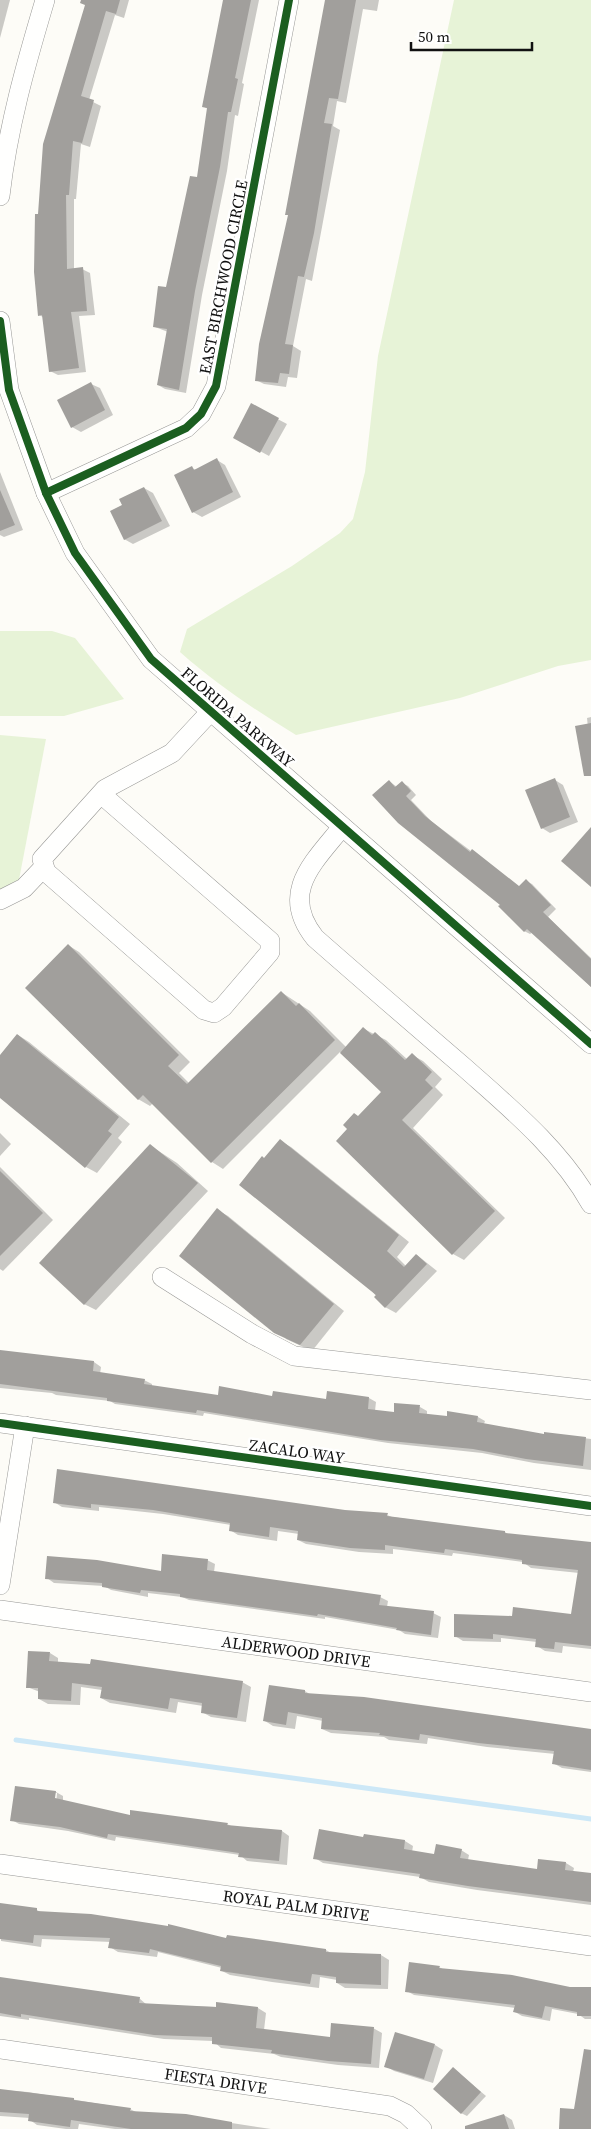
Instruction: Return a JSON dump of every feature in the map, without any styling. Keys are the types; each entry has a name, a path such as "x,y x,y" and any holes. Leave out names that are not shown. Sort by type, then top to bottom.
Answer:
{"street":[{"path":"0,196 6,145 25,66 46,0"},
{"name":"EAST BIRCHWOOD CIRCLE","path":"46,493 186,428 201,414 216,386 289,0"},
{"name":"FLORIDA PARKWAY","path":"0,320 4,391 46,493 76,553 151,659 591,1044"},
{"path":"100,794 270,941 270,952 223,1007 214,1013 204,1010 46,872 42,859 100,794 105,789 172,753 211,711"},
{"path":"342,827 303,877 299,904 301,917 307,928 316,938 515,1112 556,1154 580,1184 591,1204"},
{"path":"0,900 24,888 44,867"},
{"path":"162,1277 252,1334 294,1356 591,1390"},
{"name":"ZACALO WAY","path":"0,1423 591,1506"},
{"path":"0,1586 25,1426"},
{"name":"ALDERWOOD DRIVE","path":"0,1610 591,1692"},
{"name":"ROYAL PALM DRIVE","path":"0,1864 591,1946"},
{"name":"FIESTA DRIVE","path":"0,2049 390,2106 406,2114 422,2129"}],"green space":[{"path":"454,0 591,0 591,660 558,666 460,698 296,735 236,696 180,652 187,629 292,566 340,533 353,519 365,472 378,356"},
{"path":"0,631 52,631 75,638 124,699 64,716 0,716"},
{"path":"0,735 46,739 18,885 0,894"}],"building":[{"path":"81,0 120,0 116,14 106,11 81,96 94,100 82,143 73,141 69,195 66,195 67,269 83,267 87,311 71,312 79,368 49,372 42,315 38,316 34,272 35,214 38,214 43,144 85,5 80,3"},
{"path":"223,0 251,0 235,78 238,79 231,112 228,112 220,167 195,291 179,390 157,385 167,329 153,327 158,286 166,287 190,176 197,177 207,108 202,107"},
{"path":"325,0 356,0 338,99 329,98 324,123 332,124 314,233 304,277 298,276 285,344 293,345 289,374 280,373 278,383 255,381 259,344 288,215 285,215"},
{"path":"91,382 105,410 71,428 57,400"},
{"path":"251,403 279,418 260,453 233,438"},
{"path":"217,458 233,492 192,513 174,475 192,466 194,470"},
{"path":"144,487 162,521 124,540 110,511 122,505 119,499"},
{"path":"0,490 15,525 0,531"},
{"path":"591,723 591,776 584,776 575,726"},
{"path":"555,778 570,817 541,829 525,790"},
{"path":"389,780 395,787 402,781 411,791 406,796 425,816 470,852 472,849 519,886 526,879 551,905 543,912 591,959 591,987 527,929 524,932 498,906 500,905 398,823 372,795"},
{"path":"591,827 591,887 561,861"},
{"path":"68,944 179,1055 168,1066 187,1084 281,991 296,1006 299,1003 335,1040 211,1163 143,1095 138,1100 25,988"},
{"path":"363,1027 372,1035 375,1032 405,1060 412,1053 432,1072 425,1080 433,1088 402,1120 495,1211 452,1255 336,1141 347,1129 343,1125 354,1113 358,1116 381,1092 340,1053"},
{"path":"17,1034 119,1117 108,1131 112,1134 85,1168 0,1098 0,1055"},
{"path":"280,1139 399,1235 387,1251 404,1267 416,1254 427,1264 385,1308 374,1297 376,1295 239,1185 262,1156 264,1158"},
{"path":"150,1144 198,1183 84,1305 39,1263"},
{"path":"0,1171 43,1213 0,1256"},
{"path":"217,1208 334,1304 300,1345 274,1333 179,1256"},
{"path":"0,1350 94,1361 93,1371 145,1379 144,1384 218,1395 219,1386 272,1396 273,1391 326,1399 327,1391 369,1397 368,1409 394,1412 394,1403 420,1405 419,1413 447,1416 447,1411 478,1416 477,1422 544,1434 544,1432 586,1437 583,1466 526,1459 473,1449 380,1440 197,1410 196,1413 107,1401 107,1398 0,1384"},
{"path":"57,1469 345,1510 388,1513 387,1516 505,1531 505,1533 591,1542 591,1646 555,1642 554,1649 535,1647 536,1639 493,1634 493,1639 454,1637 454,1614 512,1616 513,1607 571,1614 578,1570 522,1564 522,1560 445,1549 444,1553 385,1545 385,1550 350,1548 297,1540 298,1531 270,1527 269,1537 229,1531 230,1523 153,1510 91,1504 91,1508 53,1503"},
{"path":"162,1554 208,1559 207,1570 381,1595 379,1605 434,1611 431,1635 318,1614 317,1616 180,1597 180,1594 141,1590 140,1593 102,1587 102,1583 45,1579 47,1556 97,1560 161,1571"},
{"path":"28,1651 50,1652 49,1661 90,1664 91,1659 243,1681 237,1718 201,1713 202,1703 170,1698 168,1709 100,1698 102,1687 72,1683 71,1701 38,1699 38,1688 26,1688"},
{"path":"269,1685 305,1690 305,1693 364,1697 591,1729 591,1770 552,1764 554,1751 478,1743 420,1734 419,1740 379,1735 380,1733 321,1729 322,1718 288,1712 286,1725 263,1721"},
{"path":"15,1786 56,1791 55,1798 130,1815 130,1810 228,1823 227,1825 282,1830 279,1861 238,1857 239,1853 108,1834 107,1838 60,1827 10,1821"},
{"path":"319,1829 363,1837 364,1834 405,1840 404,1849 434,1854 436,1844 462,1849 460,1858 537,1869 538,1859 566,1862 565,1870 591,1873 591,1902 468,1886 419,1878 420,1874 313,1859"},
{"path":"0,1903 37,1908 37,1911 91,1914 168,1926 168,1924 226,1938 227,1935 326,1949 326,1952 381,1954 381,1985 336,1983 336,1977 312,1974 310,1984 220,1971 221,1966 150,1949 149,1953 108,1948 110,1938 34,1935 33,1943 0,1939"},
{"path":"409,1962 440,1966 439,1968 512,1975 570,1987 591,1987 591,2016 577,2016 577,2012 545,2006 542,2018 513,2012 515,2005 405,1992"},
{"path":"0,1977 140,1997 139,2003 216,2007 216,2002 258,2007 256,2028 330,2037 331,2023 374,2027 371,2064 328,2061 271,2053 272,2050 212,2044 212,2037 154,2035 21,2014 21,2017 0,2013"},
{"path":"395,2032 435,2044 424,2079 384,2067"},
{"path":"584,2049 591,2050 591,2129 559,2129 560,2108 574,2109"},
{"path":"453,2067 481,2092 461,2114 433,2089"},
{"path":"0,2089 74,2098 74,2100 131,2108 130,2111 186,2114 232,2122 232,2129 131,2129 71,2120 70,2127 28,2121 29,2114 0,2112"},
{"path":"504,2114 509,2129 465,2129 465,2126"}],"waterway":[{"path":"16,1740 591,1819"}],"cycle path":[{"path":"46,493 186,428 201,414 216,386 289,0"},
{"path":"0,321 9,390 46,493 75,553 151,659 591,1044"},
{"path":"0,1423 591,1506"}]}
